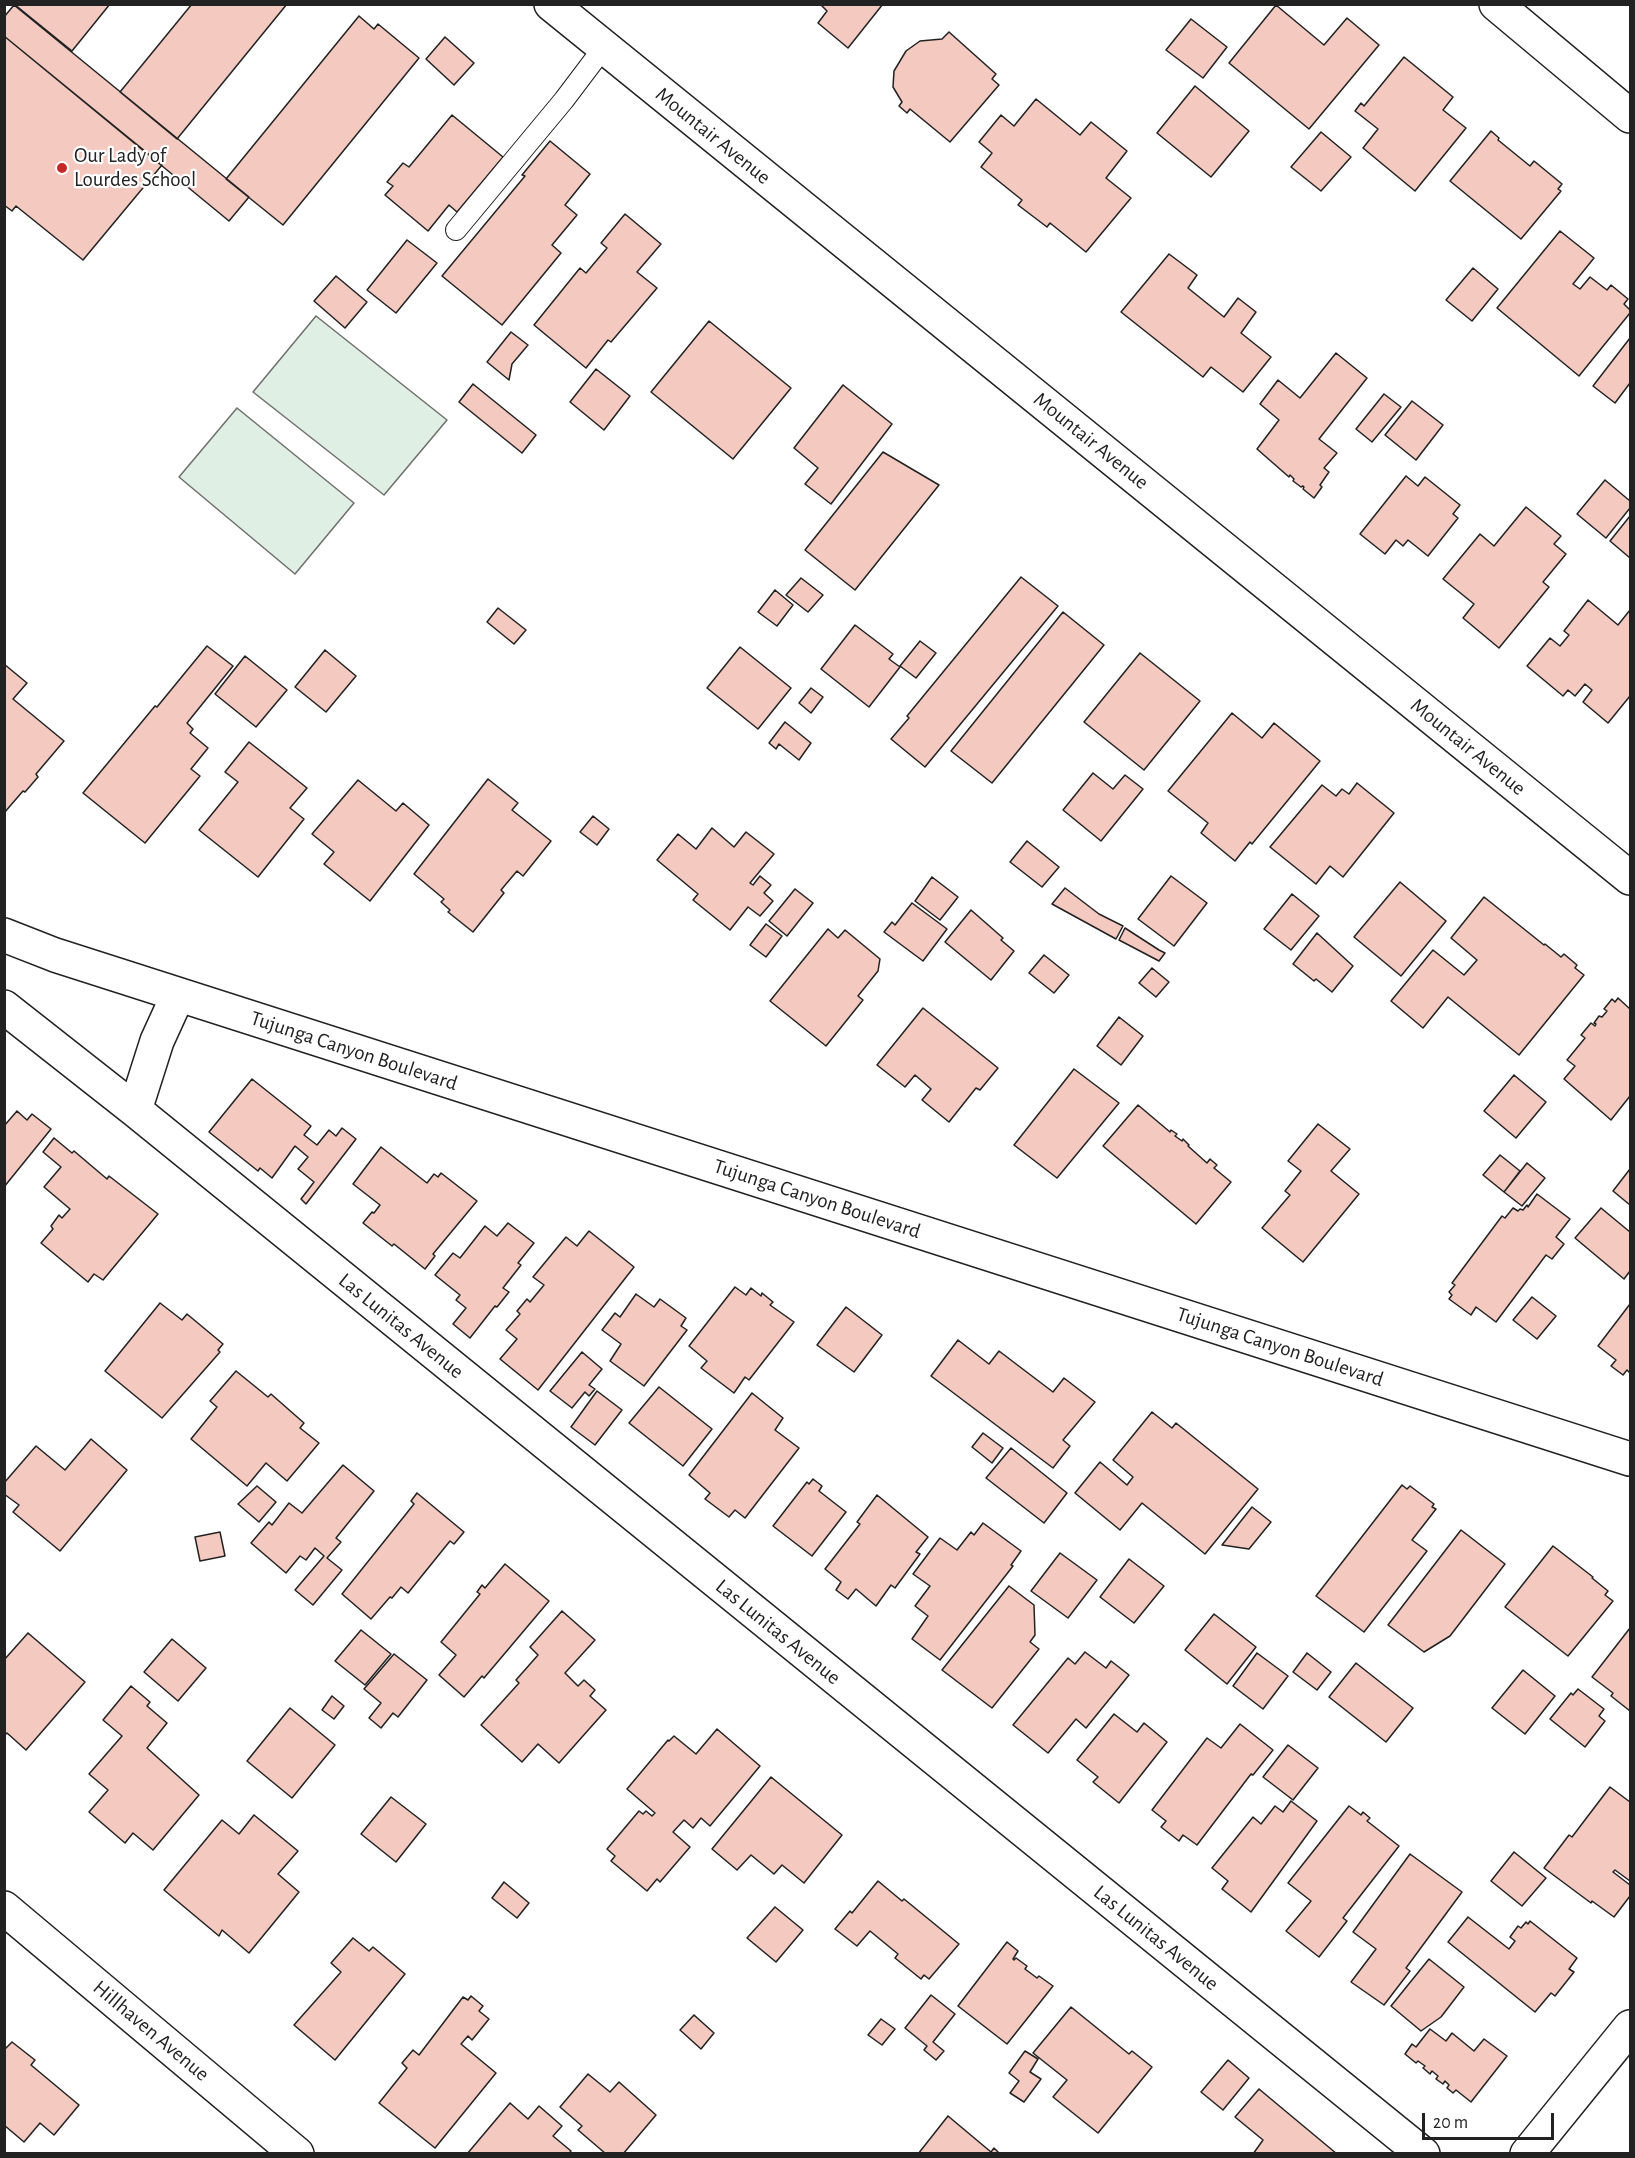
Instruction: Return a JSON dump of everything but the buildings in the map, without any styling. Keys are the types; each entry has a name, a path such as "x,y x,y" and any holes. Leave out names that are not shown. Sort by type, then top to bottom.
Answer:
{"street":[{"name":"Mountair Avenue","path":"551,4 1630,878"},
{"path":"1496,4 1630,116"},
{"name":"Tujunga Canyon Boulevard","path":"4,935 55,955 1630,1459"},
{"path":"135,1110 157,1041 178,994"},
{"name":"Las Lunitas Avenue","path":"4,1008 135,1110 1423,2154"},
{"name":"Hillhaven Avenue","path":"4,1908 297,2154"},
{"path":"1527,2154 1630,2027"}],"lane":[{"path":"456,230 564,100 604,47"}],"green space":[{"path":"316,316 447,420 384,495 253,392"},
{"path":"237,408 354,503 295,574 179,477"}],"place":[{"name":"Our Lady of Lourdes School","path":"62,168"}]}
